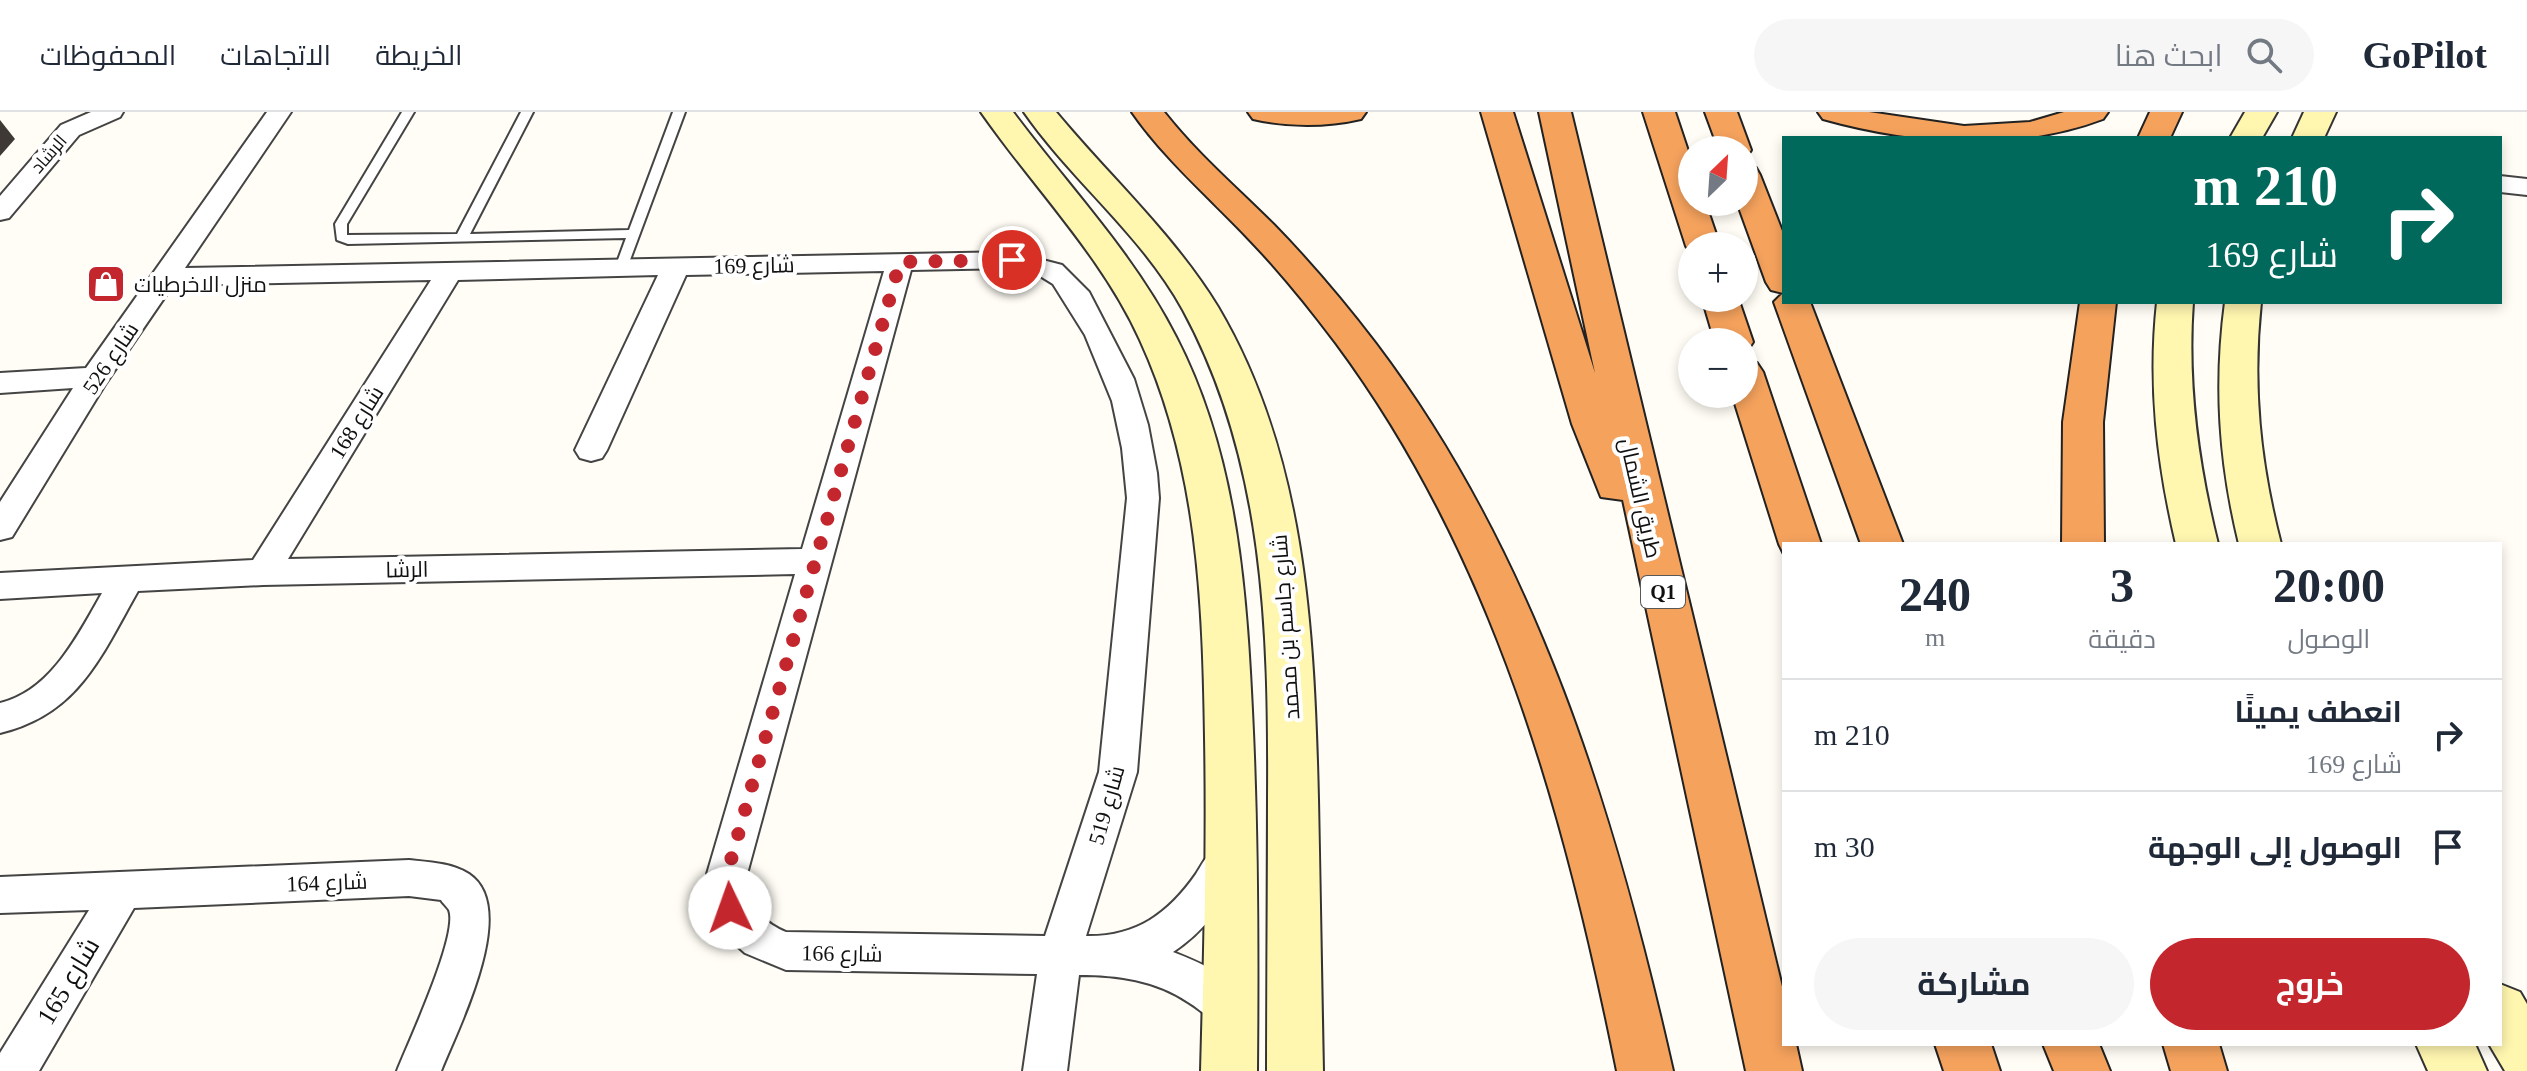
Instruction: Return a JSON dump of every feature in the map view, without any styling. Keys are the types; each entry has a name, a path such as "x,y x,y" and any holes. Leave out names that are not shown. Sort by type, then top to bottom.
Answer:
{"highway":[{"path":"1148,112 1164,133 1310,286 1391,393 1444,478 1525,650 1591,841 1645,1071"},
{"path":"1264,112 1305,116 1350,112"},
{"path":"1497,112 1592,424 1616,487 1630,510 1648,530"},
{"name":"طريق الشمال","path":"1555,112 1774,1071"},
{"path":"1659,112 1698,232"},
{"path":"1721,112 1730,136"},
{"path":"1834,112 1899,128 1954,135 2034,130 2092,112"},
{"path":"2155,136 2166,112"},
{"path":"1758,212 1782,277"},
{"path":"1793,304 1881,542"},
{"path":"2083,542 2078,471 2085,375 2098,304"},
{"path":"1756,408 1799,542"},
{"path":"1964,1046 1972,1071"},
{"path":"2072,1046 2082,1071"},
{"path":"2192,1046 2199,1071"}],"main road":[{"path":"997,112 1120,270 1158,339 1190,417 1207,477 1222,557 1232,854 1229,1071"},
{"name":"شارع جاسم بن محمد","path":"1040,112 1132,214 1182,279 1218,339 1259,445 1278,526 1291,642 1295,1071"},
{"path":"2247,136 2261,112"},
{"path":"2309,136 2320,112"},
{"path":"2175,304 2169,352 2174,435 2197,542"},
{"path":"2243,304 2235,358 2235,410 2242,479 2259,542"},
{"path":"2502,1014 2527,1055"},
{"path":"2445,1046 2459,1071"}],"street":[{"name":"الرشاد","path":"0,212 70,130 111,112"},
{"name":"شارع 526","path":"0,528 95,377 279,112"},
{"path":"2502,184 2527,187"},
{"name":"شارع 169","path":"165,277 1025,261 1048,268 1065,279 1105,344 1128,400 1142,463 1140,535"},
{"name":"شارع 166","path":"900,262 727,874 730,908 751,936 786,951 1114,956 1159,965 1192,979 1230,1009"},
{"path":"591,450 676,267"},
{"name":"شارع 168","path":"263,572 450,271"},
{"path":"0,383 95,377"},
{"name":"شارع 519","path":"1045,1071 1061,956 1118,772 1140,535"},
{"name":"الرشا","path":"0,586 263,572 815,561"},
{"path":"0,718 32,710 53,695 129,578"},
{"name":"شارع 166","path":"1114,956 1143,948 1179,926 1232,854"},
{"name":"شارع 164","path":"0,895 418,878 454,887 470,908 471,937 419,1071"},
{"name":"شارع 165","path":"14,1071 123,890"}],"lane":[{"path":"408,112 341,224 341,237 348,240 634,234"},
{"path":"461,238 527,112"},
{"path":"621,268 679,112"}],"place":[{"name":"منزل الاخرطيات","path":"106,284"}],"route":[{"path":"730,908 727,874 900,262 1012,260"}]}
